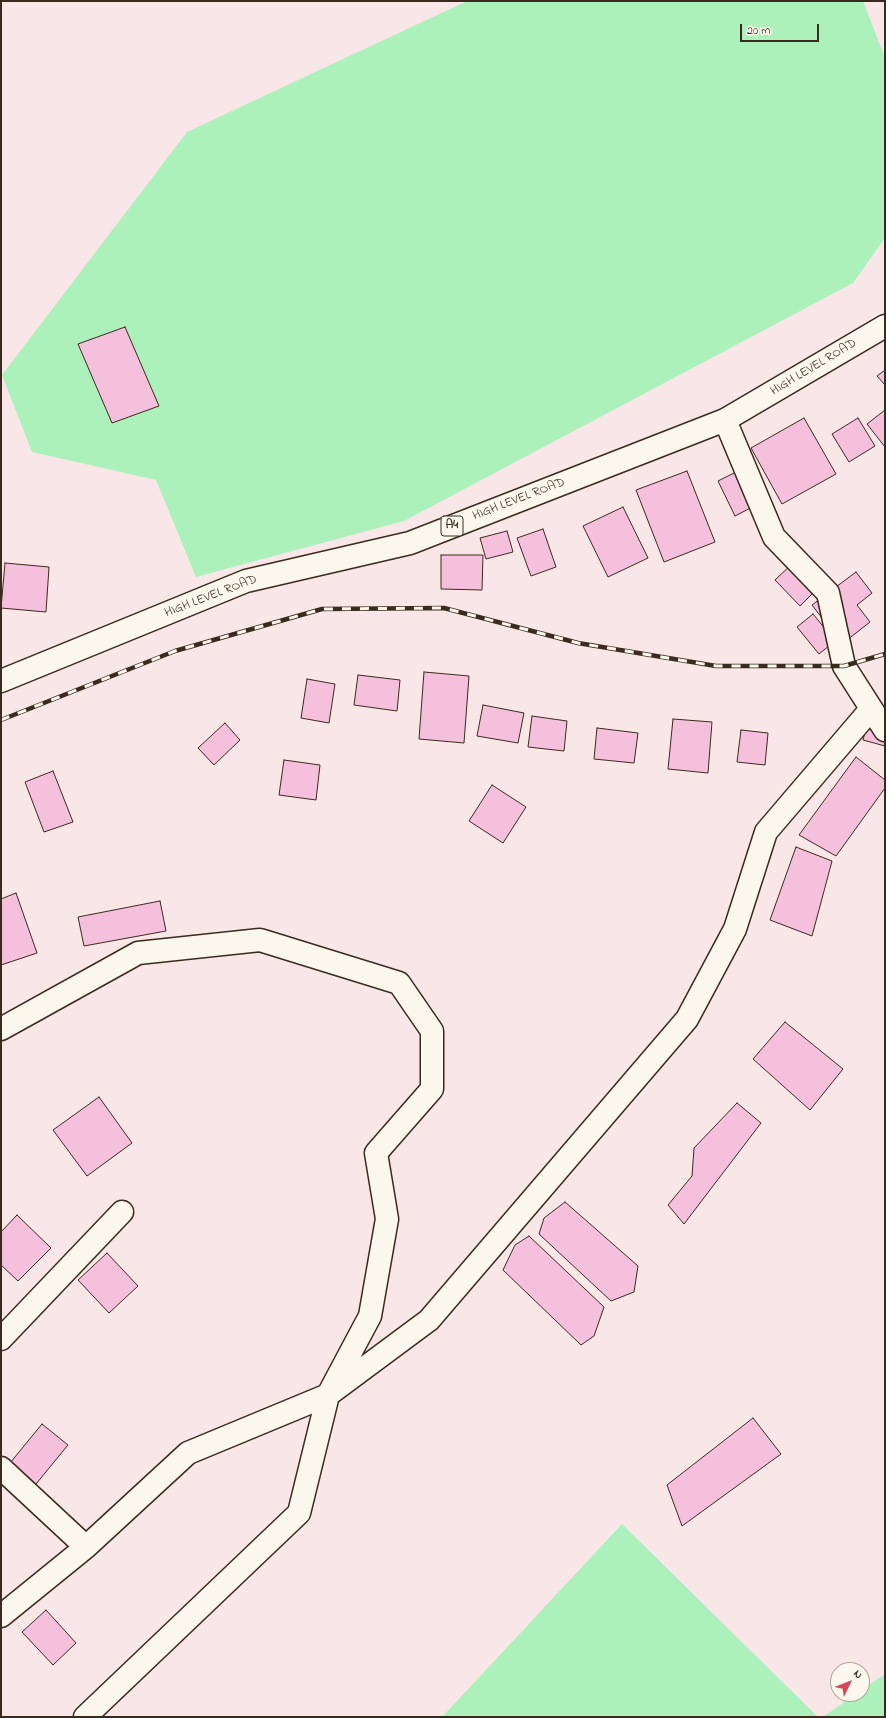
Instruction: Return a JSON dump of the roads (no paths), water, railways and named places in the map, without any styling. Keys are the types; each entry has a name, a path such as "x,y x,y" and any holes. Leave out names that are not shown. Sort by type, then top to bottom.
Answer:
{"main road":[{"name":"HIGH LEVEL ROAD","path":"1,681 246,580 410,543 725,420 885,326"},
{"path":"725,420 774,537 828,593 844,666 885,730"},
{"path":"1,1616 86,1547 188,1454 328,1395 428,1320 687,1019 735,929 766,832 871,709"},
{"path":"1,1029 138,953 260,940 399,983 432,1031 432,1089 376,1153 387,1219 370,1316 328,1395 299,1513 85,1717"},
{"path":"1,1339 122,1212"},
{"path":"1,1468 86,1547"}],"railway":[{"path":"1,720 175,651 322,609 444,608 578,643 716,666 844,666 885,654"}]}
